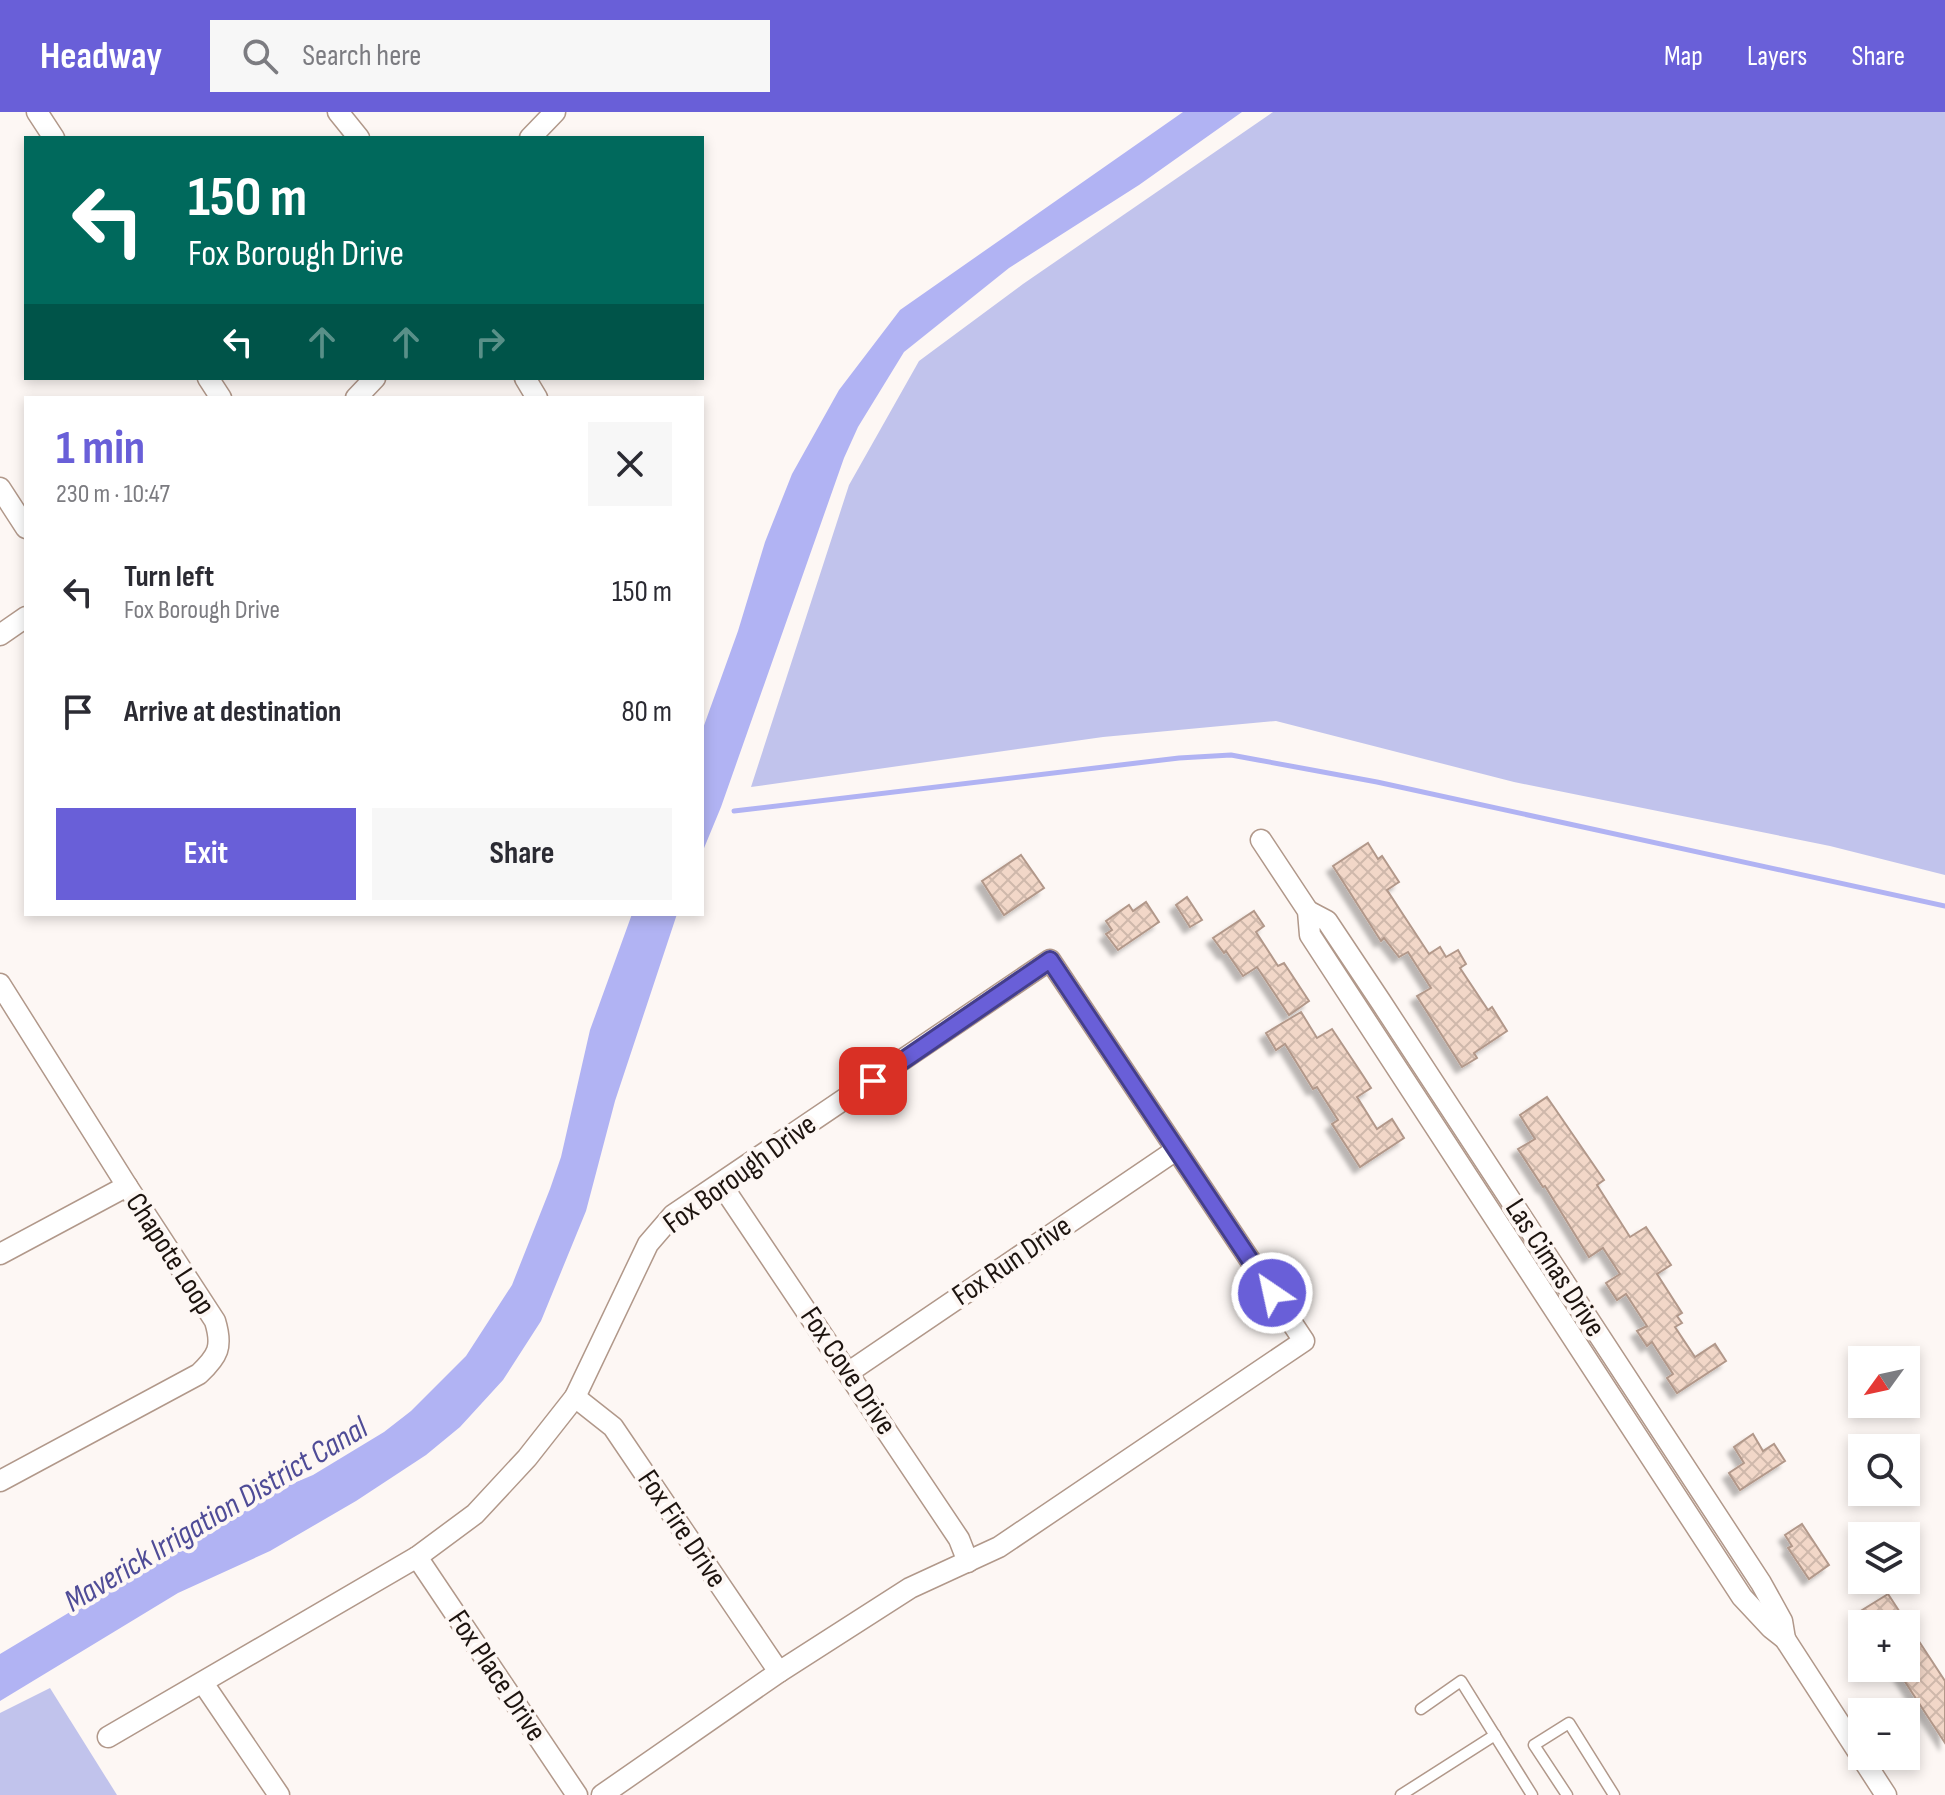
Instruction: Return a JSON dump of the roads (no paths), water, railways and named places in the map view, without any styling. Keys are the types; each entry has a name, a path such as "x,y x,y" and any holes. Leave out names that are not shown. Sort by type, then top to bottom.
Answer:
{"street":[{"path":"37,112 53,136"},
{"path":"338,112 357,136"},
{"path":"532,136 555,112"},
{"path":"358,396 373,380"},
{"path":"0,488 24,525"},
{"path":"0,635 24,618"},
{"name":"Las Cimas Drive","path":"1261,840 1308,911 1327,921 1434,1082 1756,1575 1782,1621 1785,1639"},
{"name":"Las Cimas Drive","path":"1308,911 1310,935 1675,1495 1736,1588 1771,1628 1785,1639 1886,1795"},
{"name":"Fox Borough Drive","path":"108,1737 417,1557 475,1514 527,1458 575,1397 648,1244 673,1215 1050,960 1304,1341 999,1547 910,1588 779,1672 602,1795"},
{"name":"Chapote Loop","path":"0,984 215,1321 221,1339 217,1352 199,1374 0,1481"},
{"path":"1362,1015 1381,1002"},
{"path":"1414,1095 1434,1082"},
{"name":"Fox Run Drive","path":"849,1372 1176,1150"},
{"path":"1462,1168 1482,1156"},
{"name":"Fox Cove Drive","path":"721,1184 959,1539 968,1562"},
{"path":"0,1254 127,1186"},
{"path":"1514,1247 1533,1234"},
{"path":"1553,1308 1573,1295"},
{"path":"1585,1357 1605,1344"},
{"path":"1616,1404 1636,1391"},
{"name":"Fox Fire Drive","path":"575,1397 613,1427 779,1672"},
{"path":"1647,1452 1667,1439"},
{"path":"1675,1495 1695,1482"},
{"path":"1711,1549 1731,1536"},
{"name":"Fox Place Drive","path":"417,1557 577,1795"},
{"path":"1736,1588 1756,1575"},
{"path":"203,1683 279,1795"}],"lane":[{"path":"1421,1709 1461,1681 1532,1795"},
{"path":"1567,1795 1534,1745 1569,1723 1614,1795"},
{"path":"1406,1794 1495,1735"}],"waterway":[{"path":"734,811 1179,758 1231,755 1377,782 1945,906"}],"water label":[{"name":"Maverick Irrigation District Canal","path":"216,1515"}]}
